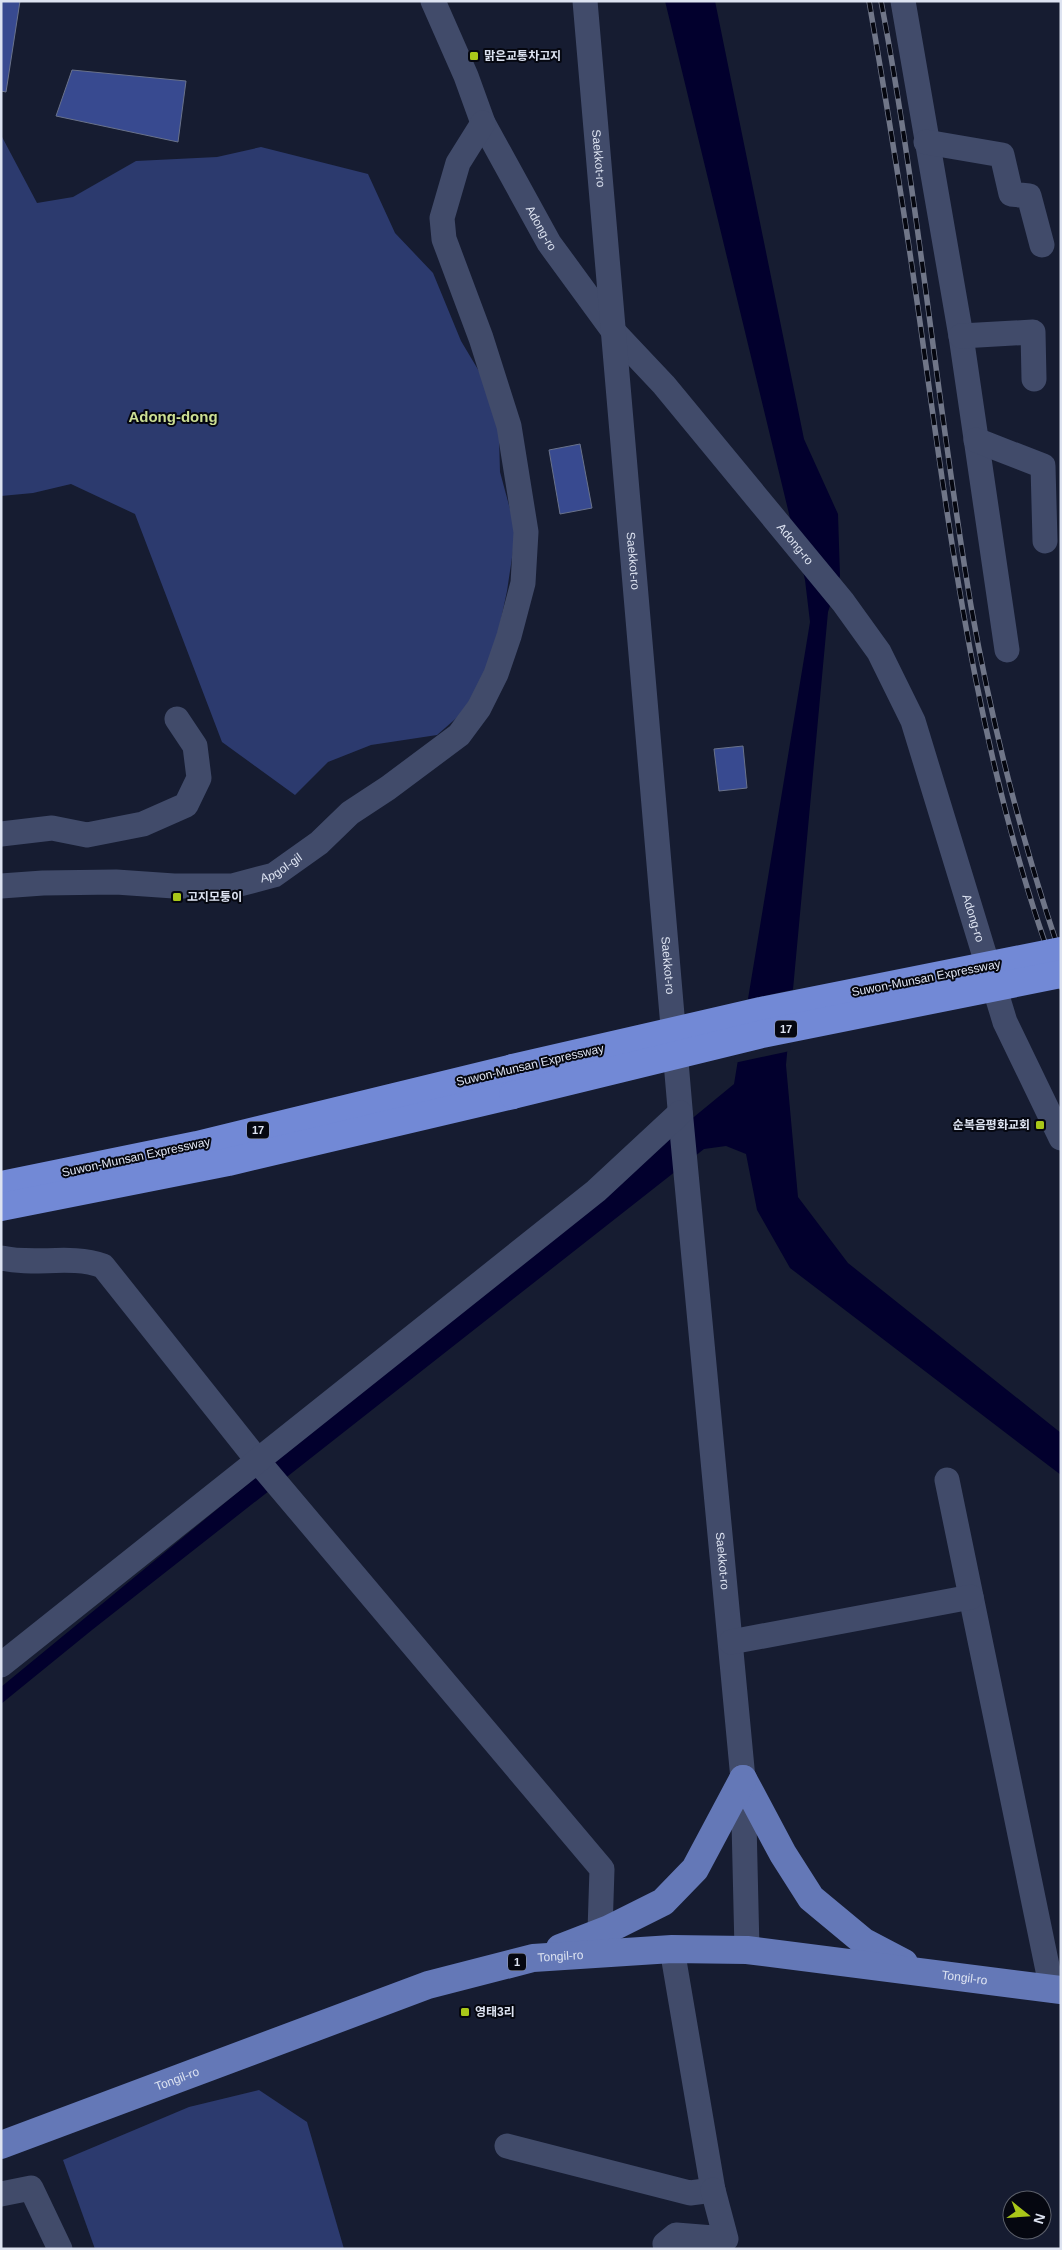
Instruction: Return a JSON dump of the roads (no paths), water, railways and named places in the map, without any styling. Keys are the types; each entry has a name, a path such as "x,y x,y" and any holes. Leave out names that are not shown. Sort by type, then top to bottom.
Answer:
{"highway":[{"name":"Suwon-Munsan Expressway","path":"1,1185 197,1145 513,1068 761,1011 1061,951"},
{"name":"Suwon-Munsan Expressway","path":"1,1207 228,1162 762,1034 1061,974"}],"main road":[{"path":"533,1958 600,1932 663,1902 695,1869 744,1779"},
{"path":"744,1779 783,1854 810,1898 864,1942 918,1970"},
{"name":"Tongil-ro","path":"1,2145 428,1985 533,1958 672,1950 747,1950 918,1970 1056,1990"}],"street":[{"name":"Adong-ro","path":"433,1 466,76 483,123 549,243 614,332 664,385 842,602 879,652 913,721 1005,1022 1061,1138"},
{"name":"Saekkot-ro","path":"585,1 681,1117 744,1779 747,1950"},
{"path":"903,1 961,336 1007,650"},
{"name":"Apgol-gil","path":"1,886 43,883 116,882 174,886 232,886 274,875 319,843 350,813 388,788 459,735 479,708 496,674 509,636 523,583 526,532 509,426 481,338 444,239 442,218 458,163 483,123"},
{"path":"926,142 1002,156 1011,194 1029,196 1042,245"},
{"path":"961,336 1034,332 1034,379"},
{"path":"976,440 1043,466 1045,541"},
{"path":"1,834 52,828 87,836 142,824 186,805 198,778 197,762 195,746 178,719"},
{"path":"1,1664 260,1463 596,1191 681,1117"},
{"path":"1,1258 21,1260 87,1260 103,1266 260,1463 602,1869 600,1932"},
{"path":"947,1480 1056,1990"},
{"path":"731,1642 971,1597"},
{"path":"666,2249 665,2244 676,2235 727,2244 713,2190 672,1950"},
{"path":"508,2146 690,2193 713,2190"},
{"path":"1,2194 31,2188 60,2249"}],"railway":[{"path":"869,1 905,219 947,512 974,673 1011,831 1034,910 1061,987"},
{"path":"881,1 906,152 959,531 979,651 1009,783 1033,870 1061,956"}],"place":[{"name":"맑은교통차고지","path":"474,56"},
{"name":"고지모퉁이","path":"177,897"},
{"name":"순복음평화교회","path":"1040,1125"},
{"name":"영태3리","path":"465,2012"}],"district":[{"name":"Adong-dong","path":"173,416"}]}
